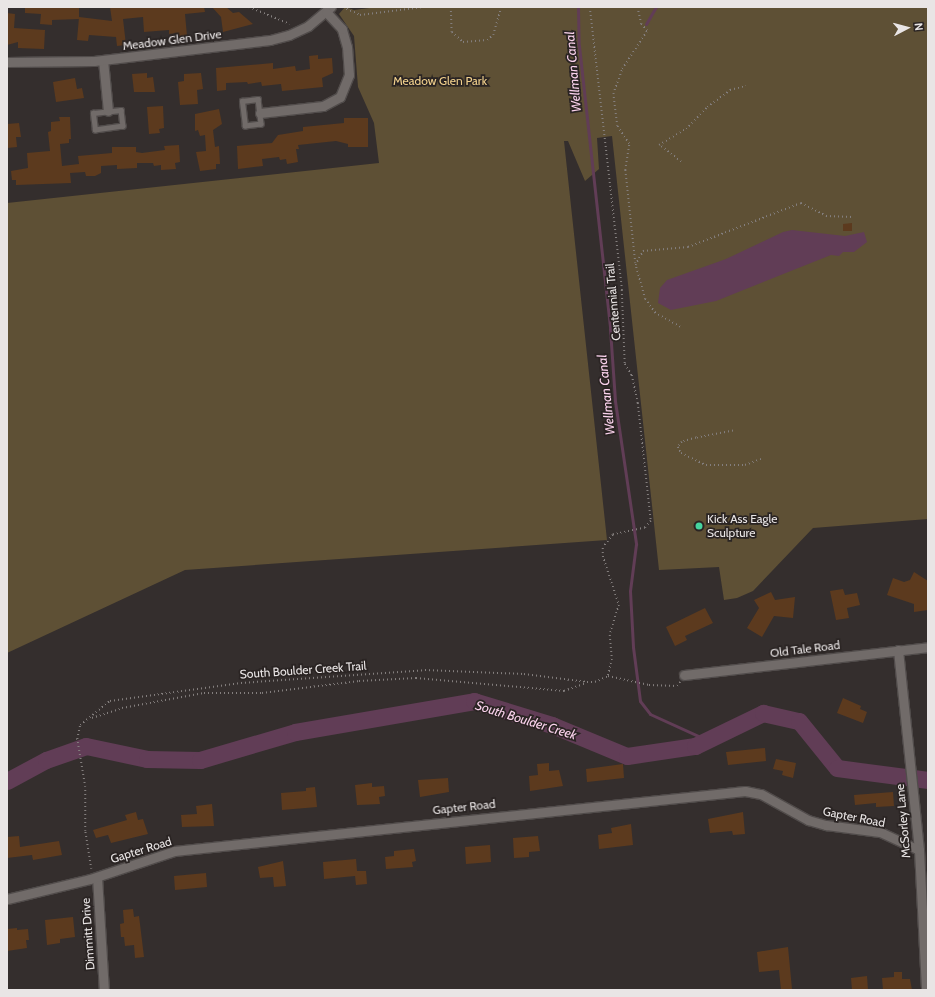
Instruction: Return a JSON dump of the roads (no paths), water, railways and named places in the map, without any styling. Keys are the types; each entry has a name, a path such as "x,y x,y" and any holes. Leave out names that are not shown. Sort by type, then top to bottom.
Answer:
{"street":[{"name":"Meadow Glen Drive","path":"7,62 103,60 270,40 300,30 329,9"},
{"path":"260,113 323,106 340,97 349,75 347,46 342,29 329,9"},
{"path":"103,60 108,111"},
{"name":"Old Tale Road","path":"684,675 928,647"},
{"name":"McSorley Lane","path":"898,650 919,850 926,990"},
{"name":"Gapter Road","path":"7,899 93,878 168,853 207,847 745,791 761,794 808,820 826,825 880,832 919,850"},
{"name":"Dimmitt Drive","path":"93,878 104,990"}],"lane":[{"path":"258,99 260,113 261,124 245,126 242,101 258,99"},
{"path":"121,110 122,126 95,130 93,113 108,111 121,110"}],"waterway":[{"name":"Wellman Canal","path":"578,7 579,46 610,329 615,401 636,544 630,591 633,647 640,701 650,714 707,740"},
{"path":"646,24 656,7"},
{"name":"South Boulder Creek","path":"7,781 46,760 86,746 147,759 200,760 295,732 474,701 552,725 627,756 695,746 763,713 799,721 837,768 928,780"}],"place":[{"name":"Kick Ass Eagle Sculpture","path":"699,526"}],"park label":[{"name":"Meadow Glen Park","path":"440,81"}]}
